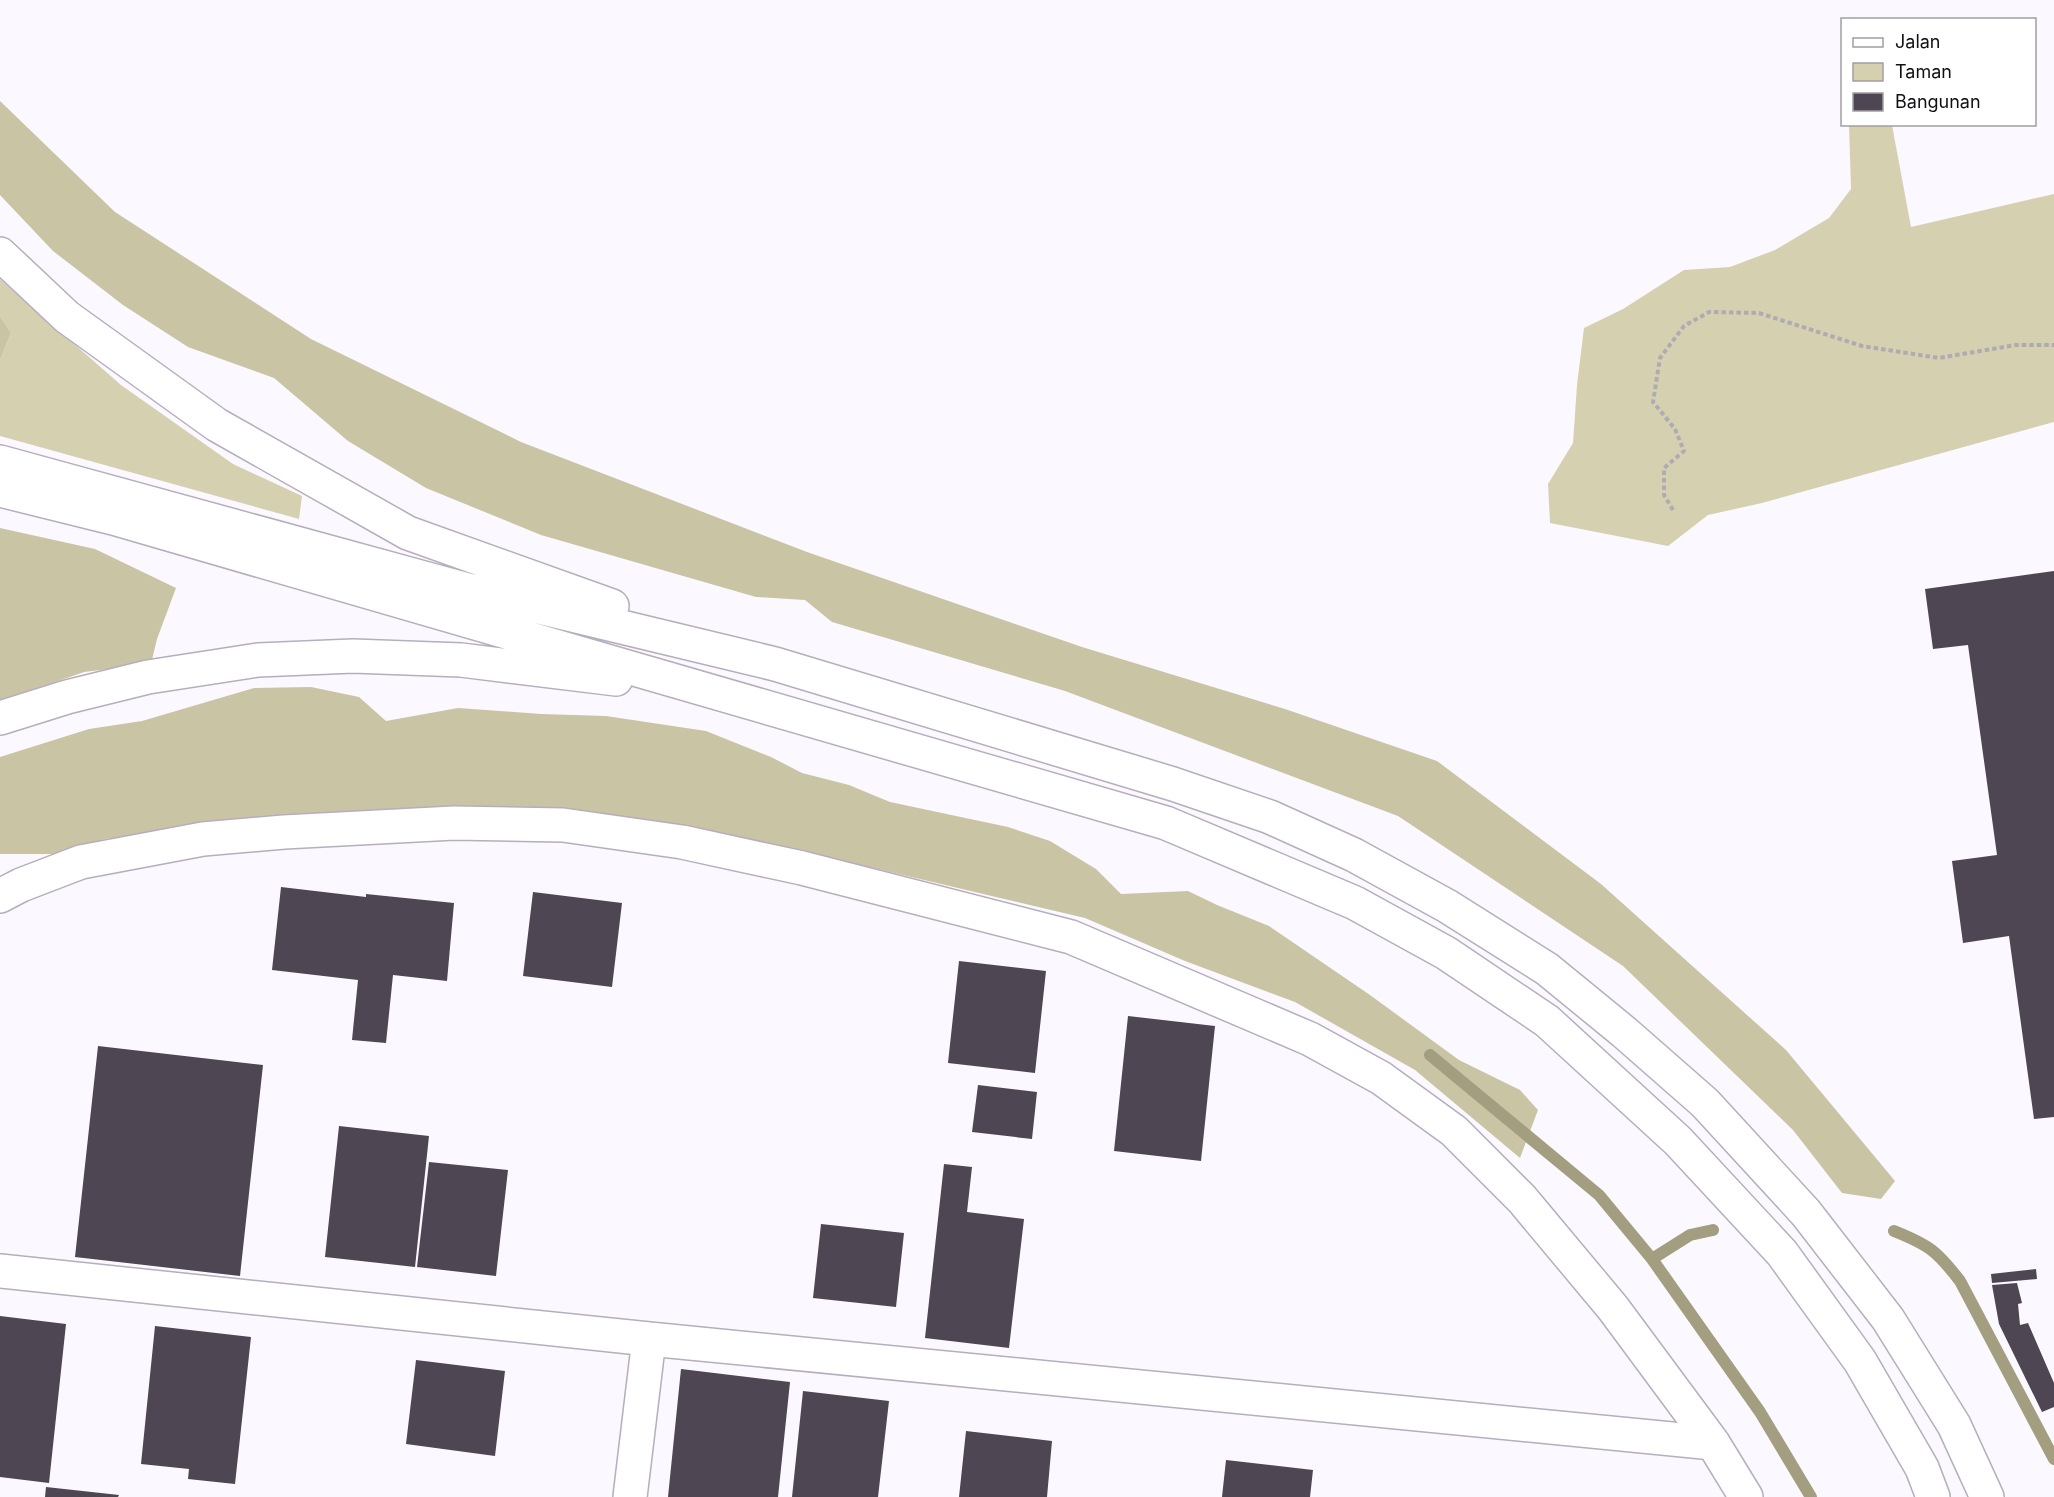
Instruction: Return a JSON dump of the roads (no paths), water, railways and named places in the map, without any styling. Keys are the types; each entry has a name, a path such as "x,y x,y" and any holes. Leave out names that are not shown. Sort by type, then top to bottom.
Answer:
{"main road":[{"path":"0,254 67,317 216,425 408,533 775,664 1173,783 1270,817 1354,855 1447,906 1547,969 1624,1032 1705,1103 1806,1213 1888,1319 1954,1425 1987,1497"},
{"path":"0,462 464,589 775,664"},
{"path":"0,490 114,518 1166,823 1355,903 1446,953 1547,1021 1678,1141 1782,1253 1860,1360 1922,1468 1933,1497"},
{"path":"0,718 67,697 148,677 258,660 353,656 461,660 722,693"},
{"path":"0,896 21,885 81,862 203,839 284,832 454,823 563,825 682,842 791,866 1071,938 1310,1039 1381,1078 1454,1131 1521,1199 1613,1308 1713,1443 1746,1497"},
{"path":"0,1271 650,1339 1713,1443"},
{"path":"630,1497 650,1339"}],"waterway":[{"path":"1430,1055 1599,1195 1652,1259 1760,1412 1811,1497"},
{"path":"1652,1259 1690,1235 1713,1230"},
{"path":"1894,1231 1932,1250 1960,1281 2054,1459"}]}
